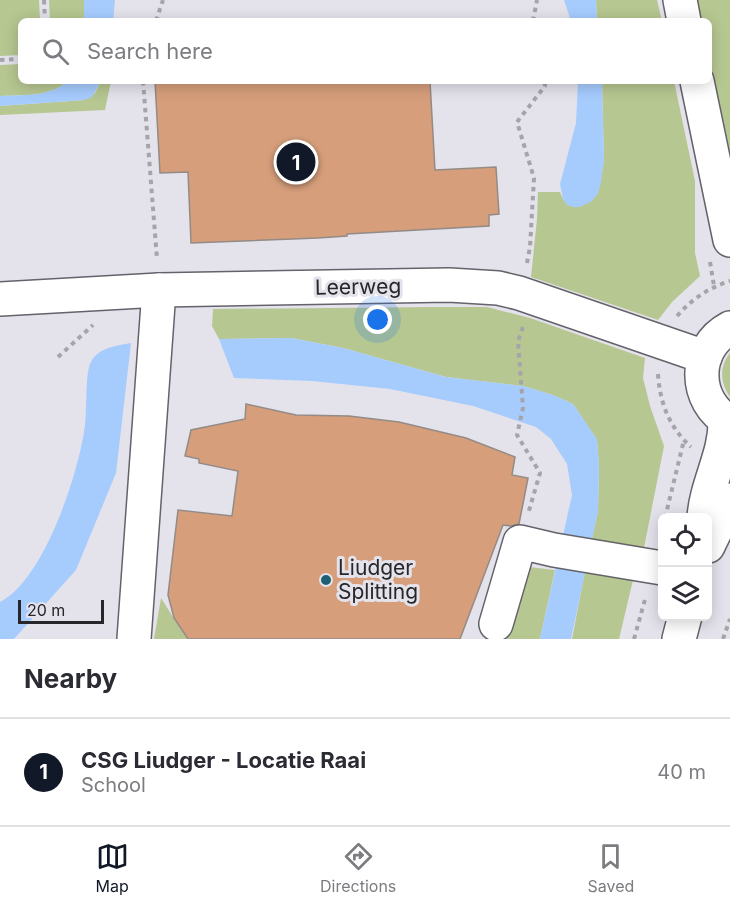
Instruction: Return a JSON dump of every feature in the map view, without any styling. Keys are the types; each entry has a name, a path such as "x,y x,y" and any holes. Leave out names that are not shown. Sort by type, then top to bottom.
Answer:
{"main road":[{"path":"680,0 683,18"},
{"path":"698,84 730,240"},
{"name":"Leerweg","path":"0,299 159,290 450,285 498,288 526,295 705,357"},
{"path":"134,639 159,290"},
{"path":"704,513 705,500 726,437 728,421 712,407 704,392 702,374 705,357 713,341 730,328"},
{"path":"712,538 730,500"},
{"path":"496,624 520,542 658,567"},
{"path":"679,639 684,621"}],"path":[{"path":"44,0 45,18"},
{"path":"157,18 162,0"},
{"path":"533,18 537,0"},
{"path":"0,60 18,59"},
{"path":"143,84 159,290"},
{"path":"520,542 540,473 517,435 523,408 518,341 526,295 534,178 517,122 545,84"},
{"path":"663,343 674,320 686,306 700,294 730,280"},
{"path":"58,357 94,325"},
{"path":"666,513 684,440"},
{"path":"723,639 730,619"}],"green space":[{"path":"0,0 39,0 40,18 18,18 18,55 0,56"},
{"path":"49,0 84,0 84,18 50,18"},
{"path":"596,0 657,0 661,18 597,18"},
{"path":"695,0 730,0 730,165 711,84 712,18 698,18"},
{"path":"18,64 18,84 64,84 45,93 0,96 0,65"},
{"path":"100,84 110,84 105,110 0,115 0,106 84,100 95,93"},
{"path":"602,84 675,84 695,181 695,253 700,276 672,302 658,320 531,277 538,192 560,192 563,199 573,207 598,193 604,160"},
{"path":"487,307 530,318 645,358 643,378 664,446 643,553 591,543 598,511 597,440 573,404 523,386 446,377 343,348 291,338 219,339 212,326 213,309"},
{"path":"730,353 730,397 724,386 722,375 726,358"},
{"path":"529,567 555,570 540,639 499,639"},
{"path":"585,571 633,580 619,639 572,639"},
{"path":"161,598 187,639 154,639"}],"water":[{"path":"84,0 115,0 113,18 84,18"},
{"path":"564,0 596,0 597,18 570,18"},
{"path":"64,84 99,84 92,97 84,100 0,106 0,96 45,93"},
{"path":"578,84 602,84 604,160 601,182 598,193 592,201 580,207 567,205 563,199 560,184 576,123"},
{"path":"291,338 343,348 446,377 523,386 573,404 597,439 599,465 598,511 571,639 540,639 572,495 567,464 551,439 536,427 473,406 390,389 312,381 234,378 219,339"},
{"path":"131,343 116,473 76,570 14,639 0,639 0,602 16,590 31,572 45,549 67,496 86,419 88,374 91,362 103,350"}],"building":[{"path":"155,84 430,84 435,170 496,167 499,214 489,215 489,226 347,234 347,236 318,238 191,243 188,172 160,173"},
{"path":"246,404 296,415 349,416 399,422 466,438 515,457 512,475 528,478 519,524 503,525 460,639 188,639 174,618 168,595 178,510 232,516 238,471 199,463 199,459 185,456 191,430 245,419"}],"place":[{"name":"CSG Liudger - Locatie Raai","path":"296,162"},
{"name":"Liudger Splitting","path":"326,580"}]}
